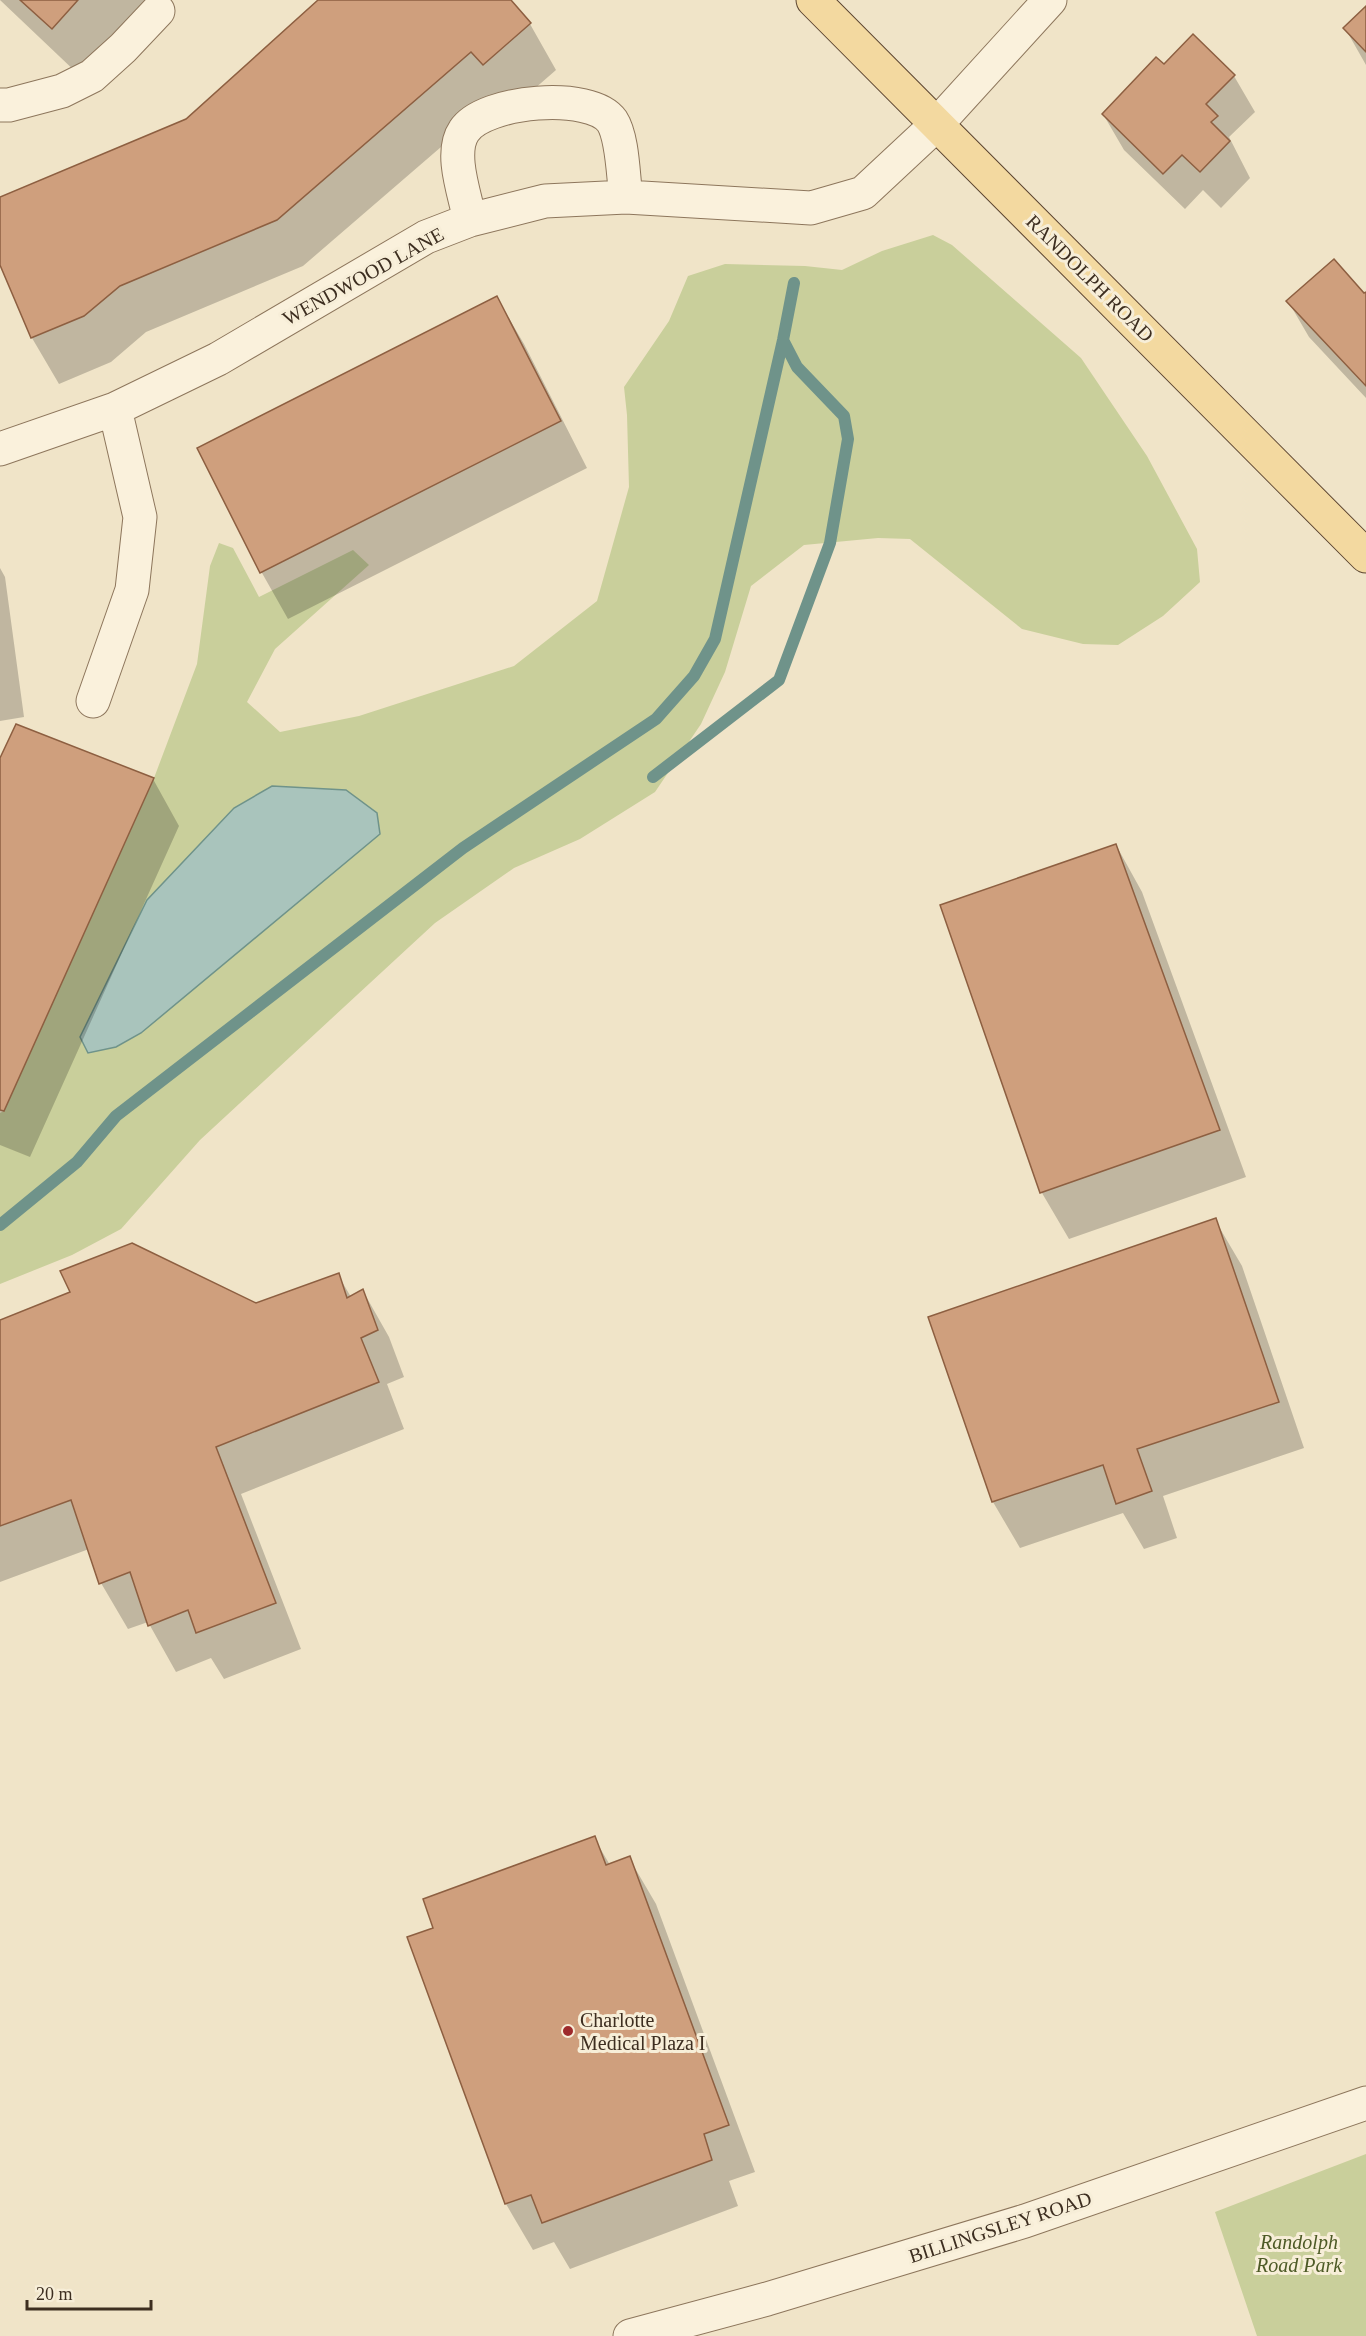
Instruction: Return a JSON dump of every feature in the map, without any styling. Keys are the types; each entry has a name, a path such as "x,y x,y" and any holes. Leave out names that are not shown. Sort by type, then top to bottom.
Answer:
{"main road":[{"name":"RANDOLPH ROAD","path":"813,0 1366,556"}],"street":[{"name":"WENDWOOD LANE","path":"0,449 115,409 218,359 426,237 470,219 545,201 626,197 811,208 863,193 937,124 1050,0"},
{"path":"0,105 9,105 62,91 92,76 123,48 158,11"},
{"path":"470,219 457,158 464,132 477,117 500,108 528,103 574,104 602,112 612,121 618,138 626,197"},
{"path":"93,701 132,590 140,517 115,409"},
{"name":"BILLINGSLEY ROAD","path":"630,2336 767,2299 1025,2221 1366,2103"}],"green space":[{"path":"933,235 952,245 1081,358 1147,456 1197,549 1200,582 1163,616 1118,645 1083,644 1022,629 910,539 878,538 804,545 751,586 725,672 701,724 655,792 580,839 514,868 435,923 200,1140 121,1229 72,1255 0,1284 0,1113 4,1111 154,778 197,664 210,566 219,543 233,548 259,597 353,550 369,565 275,649 247,702 280,732 359,716 514,666 597,601 629,487 624,387 669,321 688,276 725,264 805,266 842,270 882,251","holes":["272,786 346,790 234,808"]},
{"name":"Randolph Road Park","path":"1366,2154 1366,2336 1257,2336 1215,2212"}],"water":[{"path":"272,786 346,790 377,813 380,834 141,1033 116,1047 88,1053 80,1037 147,900 234,808"}],"building":[{"path":"20,0 78,0 52,29"},
{"path":"318,0 511,0 531,23 483,65 471,52 277,220 120,286 84,316 31,338 0,265 0,197 186,119"},
{"path":"1366,6 1366,52 1343,28"},
{"path":"1193,34 1235,75 1206,104 1218,116 1211,122 1230,141 1200,172 1182,155 1163,174 1102,114 1156,57 1164,64"},
{"path":"1334,259 1364,293 1366,292 1366,386 1286,301"},
{"path":"497,296 561,421 260,573 197,448"},
{"path":"16,724 154,778 4,1111 0,1110 0,758"},
{"path":"1116,844 1220,1130 1040,1193 940,905"},
{"path":"1216,1218 1279,1402 1137,1449 1152,1491 1116,1504 1103,1465 992,1502 928,1317"},
{"path":"132,1243 256,1303 339,1273 347,1298 363,1289 378,1330 361,1338 379,1382 216,1447 276,1603 196,1633 188,1610 148,1626 130,1572 99,1584 71,1500 0,1526 0,1320 70,1292 60,1271"},
{"name":"Charlotte Medical Plaza I","path":"595,1836 606,1865 630,1856 729,2125 704,2134 712,2160 542,2223 531,2195 505,2204 407,1937 433,1928 423,1899"}],"waterway":[{"path":"0,1225 77,1162 116,1116 463,848 656,719 694,676 715,639 794,283"},
{"path":"653,777 779,680 830,543 848,439 844,416 797,367 783,340"}],"place":[{"name":"Charlotte Medical Plaza I","path":"568,2031"}]}
